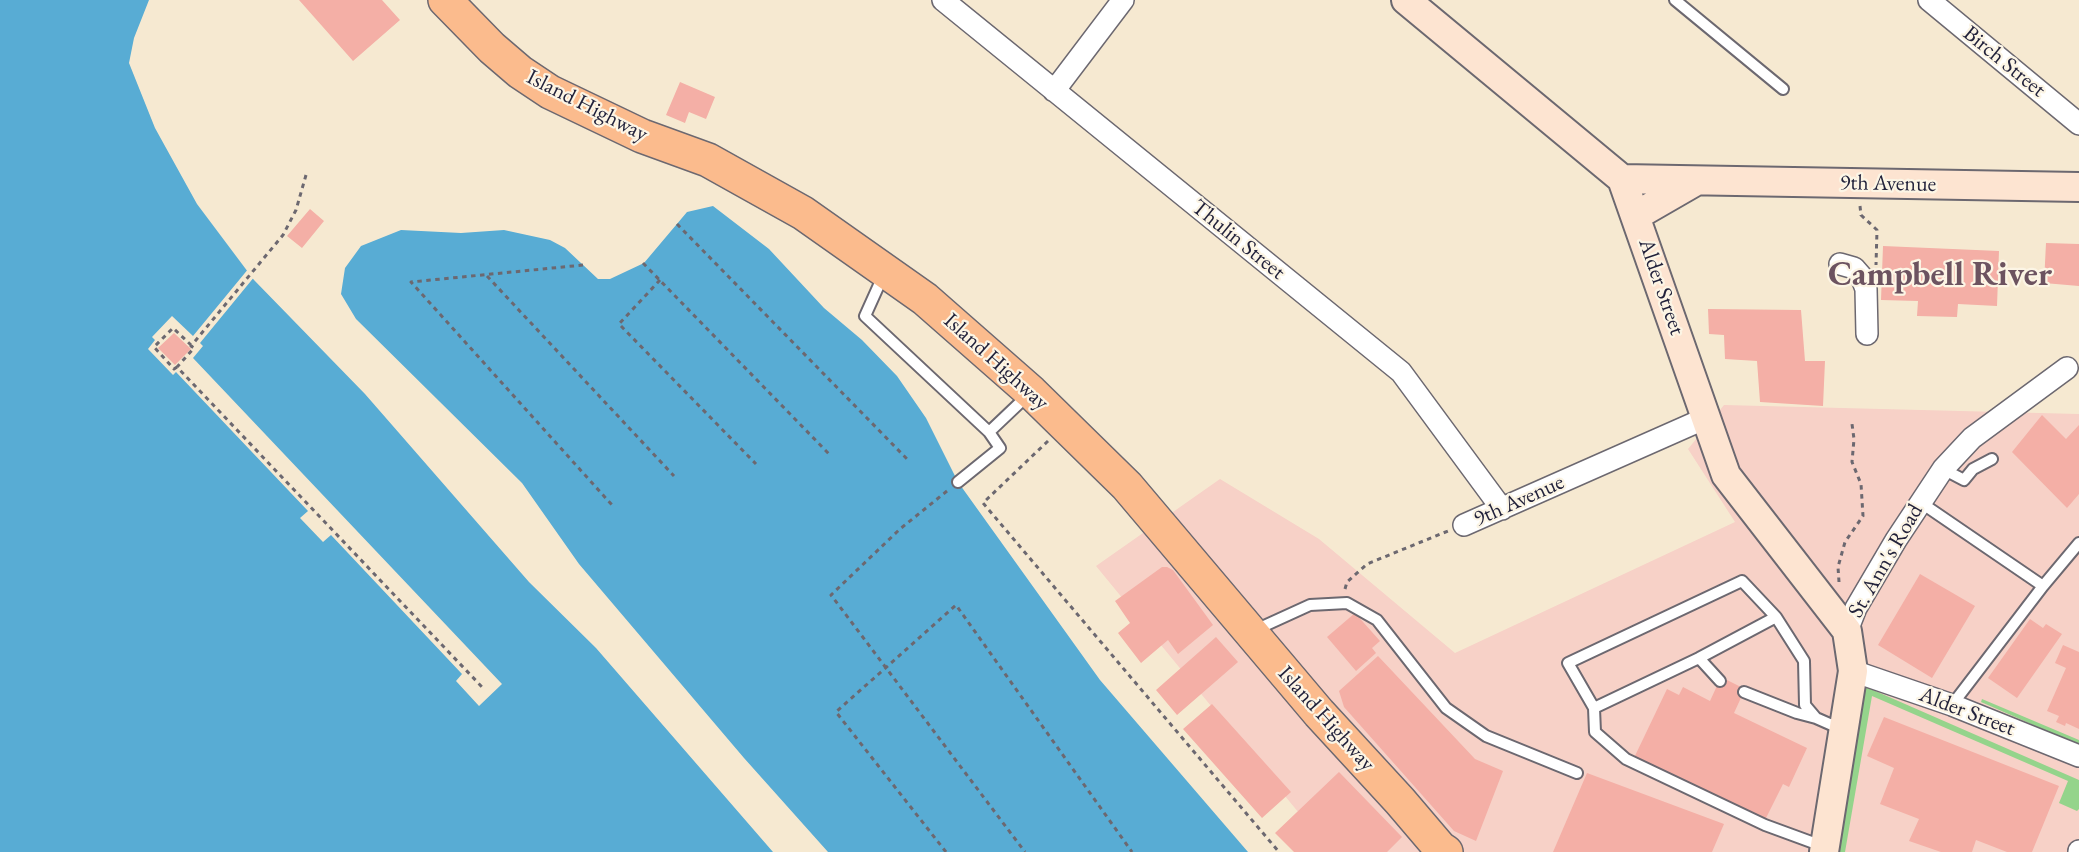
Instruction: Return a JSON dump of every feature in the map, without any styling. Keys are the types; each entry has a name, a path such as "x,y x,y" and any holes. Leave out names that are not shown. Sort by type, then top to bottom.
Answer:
{"main road":[{"name":"Island Highway","path":"445,0 492,48 520,72 550,92 642,136 708,160 803,213 925,299 1031,392 1127,486 1319,713 1446,852"}],"street":[{"name":"Thulin Street","path":"943,0 1401,372 1502,509"},
{"path":"1054,91 1123,0"},
{"path":"1406,0 1623,179"},
{"name":"Birch Street","path":"1929,0 2079,124"},
{"name":"9th Avenue","path":"1623,179 2079,187"},
{"name":"Alder Street","path":"1623,179 1726,475 1852,620"},
{"path":"1636,215 1696,181"},
{"path":"1840,264 1854,268 1861,276 1866,289 1867,334"},
{"name":"St. Ann's Road","path":"1825,850 1854,671 1852,620 1920,502 1943,470 1972,438 2067,368"},
{"name":"9th Avenue","path":"1464,525 1706,418"},
{"name":"Alder Street","path":"1854,671 1952,705 2079,756"}],"lane":[{"path":"1675,0 1783,89"},
{"path":"886,271 865,316 989,432 1000,448 958,482"},
{"path":"989,432 1031,392"},
{"path":"1943,470 1964,480 1973,469 1992,459"},
{"path":"1920,502 2043,586"},
{"path":"1952,705 2043,586 2079,543"},
{"path":"1816,718 1805,705 1804,661 1776,617 1742,581 1568,663 1594,708 1595,732 1626,759 1765,825 1825,850"},
{"path":"1250,633 1310,605 1347,603 1377,620 1446,708 1486,736 1576,773"},
{"path":"1594,708 1699,658 1776,617"},
{"path":"1699,658 1720,681"},
{"path":"1744,692 1816,718 1844,731"}],"path":[{"path":"191,346 283,235 296,210 306,175"},
{"path":"1857,184 1861,215 1877,230 1876,268"},
{"path":"677,224 908,460"},
{"path":"644,263 830,455"},
{"path":"583,266 411,282 612,505"},
{"path":"486,275 674,476"},
{"path":"660,280 619,324 756,464"},
{"path":"173,328 194,348 177,367 174,369 154,347 173,328"},
{"path":"177,367 483,688"},
{"path":"1852,424 1854,439 1852,462 1861,484 1863,516 1845,542 1837,580 1852,620"},
{"path":"1065,425 983,503 1280,852"},
{"path":"958,482 900,529 831,595 1025,852"},
{"path":"1339,604 1347,582 1367,564 1464,525"},
{"path":"946,852 836,712 956,605 1132,852"}],"shaded area":[{"path":"1724,405 2079,414 2079,852 1331,852 1096,566 1220,479 1319,539 1455,653 1735,522 1688,449"}],"green space":[{"path":"1857,683 2079,780 2079,809 2077,811 2059,803 2068,781 1872,696 1845,852 1837,852"},
{"path":"1982,699 2079,740 2079,745 1981,702"}],"water":[{"path":"0,0 149,0 134,38 129,63 155,128 197,204 254,280 365,394 529,582 596,648 773,852 0,852"},
{"path":"713,206 769,249 824,308 862,340 897,376 926,418 958,482 1100,680 1248,852 828,852 744,758 579,564 522,483 356,319 341,294 345,268 361,246 401,230 461,233 504,230 550,240 565,248 598,279 610,279 644,263 687,212"}],"pier":[{"path":"249,268 255,276 200,343 203,346 193,358 502,684 479,706 456,681 462,674 331,535 323,542 300,518 308,511 176,372 173,375 148,349 155,340 152,337 172,316 193,336"}],"building":[{"path":"299,0 382,0 400,20 353,61"},
{"path":"680,82 715,97 706,119 689,112 685,123 666,115"},
{"path":"310,209 324,221 302,248 287,236"},
{"path":"2046,243 2079,244 2079,286 2044,283"},
{"path":"1883,246 1999,251 1997,306 1958,304 1957,317 1917,316 1918,301 1881,300"},
{"path":"1708,309 1801,310 1805,361 1825,361 1823,406 1760,402 1757,361 1725,359 1724,335 1709,334"},
{"path":"174,333 191,349 175,365 158,348"},
{"path":"2042,415 2066,439 2079,425 2079,494 2067,508 2012,452"},
{"path":"1162,567 1173,570 1213,625 1178,654 1168,640 1141,663 1118,633 1130,623 1115,601"},
{"path":"1920,574 1975,606 1932,678 1878,645"},
{"path":"1355,613 1380,641 1372,648 1376,653 1356,671 1327,637"},
{"path":"2030,619 2043,628 2046,624 2062,634 2017,698 1988,678"},
{"path":"1216,637 1238,662 1177,715 1156,690"},
{"path":"2063,645 2079,652 2079,729 2066,723 2065,726 2056,722 2059,716 2047,711 2066,668 2055,663"},
{"path":"1378,656 1475,759 1503,771 1476,841 1454,831 1344,707 1339,691"},
{"path":"1721,677 1745,689 1734,713 1807,748 1789,787 1783,784 1764,822 1633,760 1667,689 1679,695 1683,687 1710,701"},
{"path":"1212,704 1291,792 1262,818 1183,729"},
{"path":"1884,717 2059,786 2032,852 2007,852 1976,840 1972,852 1941,852 1909,841 1919,819 1880,804 1894,768 1867,756"},
{"path":"1339,772 1402,837 1387,852 1294,852 1275,833"},
{"path":"1587,773 1724,824 1712,852 1553,852"}],"district":[{"name":"Campbell River","path":"1940,276"}]}
